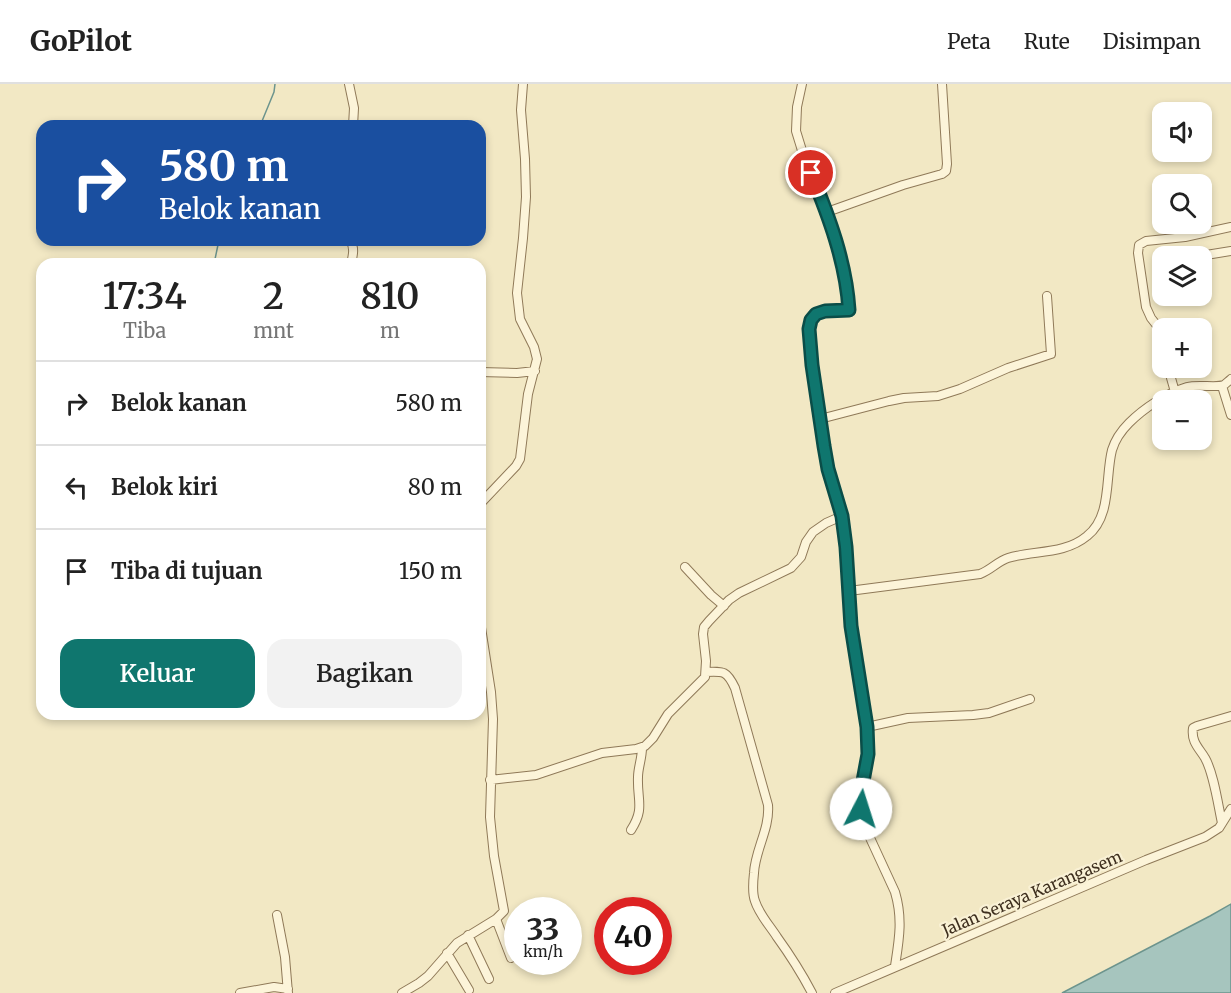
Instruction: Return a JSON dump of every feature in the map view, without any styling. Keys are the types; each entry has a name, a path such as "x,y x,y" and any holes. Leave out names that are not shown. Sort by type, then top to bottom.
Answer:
{"street":[{"path":"349,84 354,108 353,120"},
{"path":"486,498 520,459 528,394 537,359 536,352 520,320 517,293 524,238 526,197 521,110 522,84"},
{"path":"802,84 797,107 796,131 804,157 827,212 847,290 849,310 820,312 813,316 810,323 812,365 828,469 842,516 854,654 867,727 868,754 861,792 861,809 865,827 888,875 898,903 901,925 895,966"},
{"path":"827,212 946,171 942,84"},
{"path":"1152,319 1146,307 1138,253 1139,244 1231,227"},
{"path":"1212,254 1231,251"},
{"path":"820,419 904,398 938,396 1008,368 1051,354 1047,296"},
{"path":"486,372 535,371"},
{"path":"1181,390 1194,386 1222,386 1231,379"},
{"path":"1222,386 1231,415"},
{"path":"849,591 980,574 1005,559 1059,549 1083,539 1094,530 1099,520 1106,495 1112,448 1129,422 1152,405"},
{"path":"490,780 536,775 602,753 642,748 653,738 668,714 705,677 703,634 704,627 709,621 739,593 791,568 801,557 806,542 813,532 842,516"},
{"path":"685,567 711,596 724,606"},
{"path":"402,993 428,976 457,943 503,914 490,817 490,780 494,743 493,707 486,661"},
{"path":"706,672 722,672 730,677 768,805 768,821 758,849 754,871 754,901 812,993"},
{"path":"867,727 908,718 974,715 1030,699"},
{"path":"1222,824 1210,770 1194,744 1192,730 1200,725 1231,716"},
{"path":"631,830 640,814 638,780 642,748"},
{"name":"Jalan Seraya Karangasem","path":"835,993 1205,837 1216,831 1231,809"},
{"path":"240,993 274,987 288,991 285,957 277,915"},
{"path":"496,919 504,940"},
{"path":"468,935 489,979"},
{"path":"447,953 469,990"}],"water":[{"path":"1231,904 1231,993 1062,993 1210,916"}],"waterway":[{"path":"262,120 275,84"},
{"path":"215,258 218,246"}],"route":[{"path":"811,173 836,241 848,297 849,310 820,312 811,320 809,329 812,365 828,469 842,516 854,654 867,727 868,754 861,792 861,809"}]}
